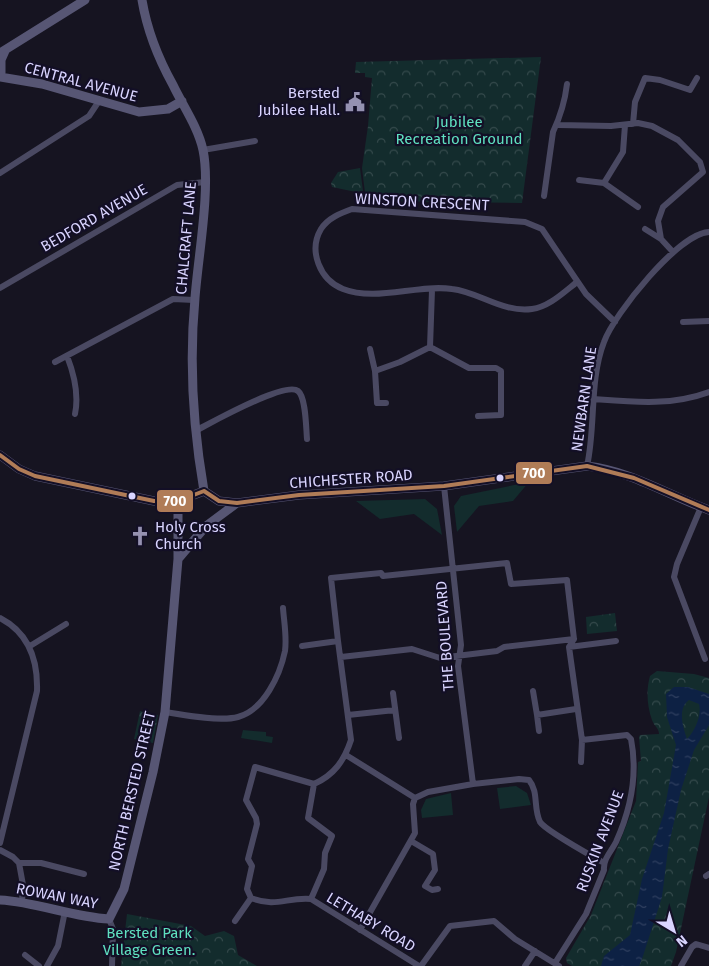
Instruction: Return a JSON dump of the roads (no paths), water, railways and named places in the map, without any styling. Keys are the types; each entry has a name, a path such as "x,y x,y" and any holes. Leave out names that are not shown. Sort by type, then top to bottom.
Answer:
{"street":[{"path":"0,77 2,52 85,0"},
{"name":"CHALCRAFT LANE","path":"142,0 145,20 155,48 182,101 203,150 205,182 194,300 192,363 195,430 204,490"},
{"name":"CENTRAL AVENUE","path":"0,77 22,79 139,112 149,113 168,109 182,101"},
{"path":"634,124 635,102 645,78 660,80 690,90 697,78"},
{"path":"544,196 553,132 558,124 560,110 566,99 567,84"},
{"path":"0,173 89,116 99,101"},
{"path":"558,124 634,124 652,126 672,136 700,162 703,172"},
{"path":"604,183 623,152 625,125"},
{"path":"203,150 255,141"},
{"path":"661,239 658,221 663,207 709,166"},
{"path":"579,180 604,183 638,207"},
{"name":"BEDFORD AVENUE","path":"0,288 177,184 205,182"},
{"name":"WINSTON CRESCENT","path":"577,282 547,304 525,310 505,306 452,289 354,292 341,288 331,282 318,264 315,254 321,229 330,220 352,209 525,222 542,229 577,282 597,306 615,322"},
{"path":"645,229 661,239 673,252"},
{"name":"NEWBARN LANE","path":"587,466 598,365 604,341 615,322 673,252 695,234 709,232"},
{"path":"430,347 432,290"},
{"path":"56,362 173,299 194,300"},
{"path":"683,322 709,321"},
{"path":"375,371 400,362 430,347"},
{"path":"430,347 468,368 496,368 501,371 501,415 478,416"},
{"path":"370,349 375,371 376,403 386,403"},
{"path":"67,356 72,369 78,402 75,414"},
{"path":"195,430 275,392 290,388 298,390 303,398 307,439"},
{"path":"594,399 655,402 688,399 709,392"},
{"path":"0,455 19,469 51,481 154,501 178,501 204,490"},
{"name":"CHICHESTER ROAD","path":"204,490 219,501 236,503 299,495 444,486 587,466 608,468 628,475 705,508"},
{"name":"THE BOULEVARD","path":"444,486 460,657 458,666 473,784"},
{"name":"NORTH BERSTED STREET","path":"109,919 126,880 153,772 165,712 172,611 178,559 178,501"},
{"path":"178,559 206,526 236,503"},
{"path":"705,508 677,564 674,578 705,659"},
{"path":"251,898 275,904 298,898 311,899 324,869 324,853 332,836 308,818 314,784 335,771 346,755 351,740 331,578 381,573 383,576 507,563 511,584 566,580 574,638 569,647 576,709 582,740 581,762"},
{"path":"165,712 236,718 244,715 260,702 279,672 285,650 283,608"},
{"path":"0,618 18,632 30,646 38,673 38,691 0,843"},
{"path":"30,646 66,624"},
{"path":"341,658 412,649 440,658 460,657 497,651 504,647 574,638"},
{"path":"302,646 338,641"},
{"path":"569,647 616,641"},
{"path":"533,691 539,732"},
{"path":"393,694 399,738"},
{"path":"537,715 576,709"},
{"path":"348,715 395,710"},
{"name":"RUSKIN AVENUE","path":"557,965 586,914 604,870 604,863 616,842 631,800 634,776 631,739 627,735 582,740"},
{"path":"346,755 416,798"},
{"path":"251,898 247,889 252,866 248,859 257,824 256,818 246,800 255,766 314,784"},
{"path":"360,930 411,841 416,826 413,804 416,798 428,792 473,784 520,779 529,780 534,787 538,814 544,827 604,863"},
{"path":"411,841 433,854 435,870 425,886 432,890 438,889"},
{"path":"0,850 13,857 19,864 22,878 22,901"},
{"path":"19,864 41,863 84,874"},
{"path":"235,921 251,898"},
{"name":"LETHABY ROAD","path":"311,899 420,966 444,930 450,926 467,922 494,921 515,938 557,965"},
{"name":"ROWAN WAY","path":"0,900 22,901 87,917 109,919"},
{"path":"47,966 58,946 65,911"},
{"path":"109,919 114,929 112,966"},
{"path":"681,966 692,947 696,944 709,948"},
{"path":"526,966 535,951"},
{"path":"26,955 39,966"}],"water":[{"path":"674,687 688,687 709,694 709,725 694,750 681,790 668,849 662,897 639,966 601,966 604,956 630,935 642,879 664,813 676,745 667,717 666,694","holes":["689,700 699,704 700,713 697,723 687,739 682,718 683,708"]}],"place":[{"name":"Bersted Jubilee Hall.","path":"355,102"},
{"name":"Holy Cross Church","path":"140,536"}],"park label":[{"name":"Jubilee Recreation Ground","path":"459,130"},
{"name":"Bersted Park Village Green.","path":"149,942"}]}
